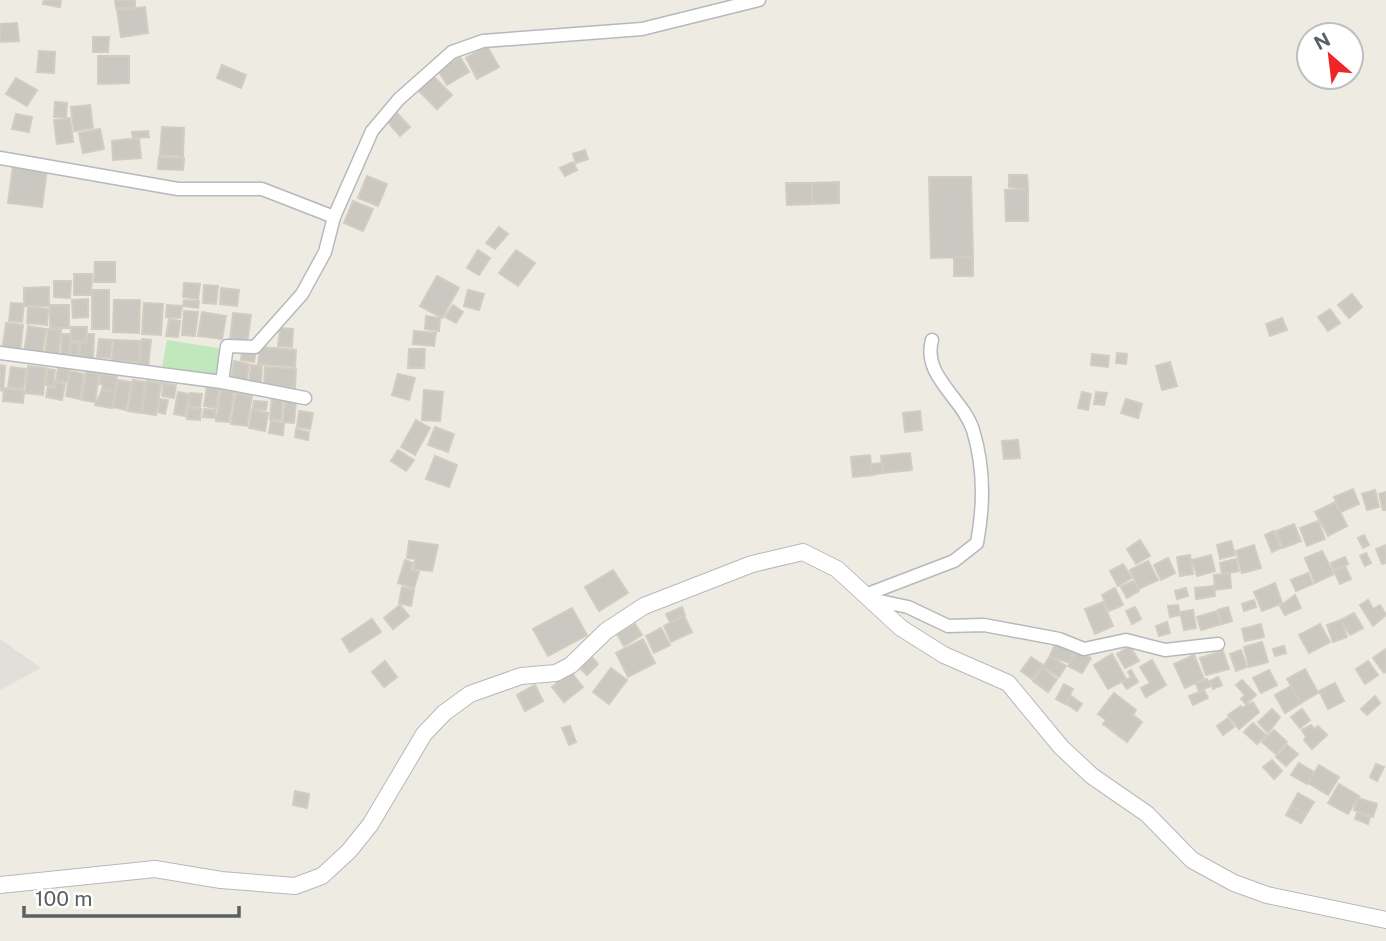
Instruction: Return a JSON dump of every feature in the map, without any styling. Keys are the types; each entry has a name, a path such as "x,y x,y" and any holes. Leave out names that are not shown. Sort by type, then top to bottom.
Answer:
{"street":[{"path":"222,382 227,346 255,347 302,294 325,252 334,217 372,131 429,69 466,45 642,30 759,0"},
{"path":"0,158 178,189 262,189 334,217"},
{"path":"868,597 954,561 977,543 983,491 973,431 964,408 932,368 928,353 932,340"},
{"path":"0,354 222,382 305,398"},
{"path":"0,886 155,869 221,880 295,886 313,880 322,876 349,851 370,825 424,734 470,694 521,676 556,673 571,665 606,631 644,606 752,564 803,552 836,569 901,628 944,655 1008,683 1069,754 1092,776 1147,814 1192,860 1234,883 1267,895 1386,920"},
{"path":"868,597 908,607 948,626 984,625 1059,639 1084,649 1126,640 1165,650 1218,644"}],"shaded area":[{"path":"0,639 41,668 0,690"}],"green space":[{"path":"167,340 225,349 220,377 162,367"}],"building":[{"path":"44,0 61,0 60,7 43,4"},
{"path":"115,0 135,0 135,7 116,8"},
{"path":"145,7 148,33 121,37 117,10"},
{"path":"17,23 19,41 0,42 0,24"},
{"path":"93,37 109,37 108,52 93,52"},
{"path":"487,46 499,67 477,79 466,58"},
{"path":"39,51 55,52 54,73 37,72"},
{"path":"98,56 129,56 129,83 98,84"},
{"path":"460,57 469,72 447,85 438,70"},
{"path":"222,65 246,75 241,88 217,78"},
{"path":"431,74 452,95 437,109 417,89"},
{"path":"16,78 37,90 27,106 6,94"},
{"path":"55,102 67,103 66,117 54,117"},
{"path":"90,105 93,128 74,131 71,107"},
{"path":"396,112 410,127 400,136 387,121"},
{"path":"16,114 32,117 29,132 12,129"},
{"path":"70,118 73,142 57,144 54,120"},
{"path":"162,127 184,128 183,156 160,155"},
{"path":"100,129 104,149 83,153 79,133"},
{"path":"148,131 149,137 133,138 132,132"},
{"path":"139,138 141,158 113,160 112,141"},
{"path":"585,150 588,159 576,163 573,154"},
{"path":"159,157 184,158 183,170 158,169"},
{"path":"573,162 577,170 565,176 560,168"},
{"path":"13,165 47,169 42,207 8,203"},
{"path":"1009,175 1027,175 1028,189 1009,187"},
{"path":"367,176 387,184 378,206 358,198"},
{"path":"929,177 971,177 973,257 931,258"},
{"path":"839,182 839,203 812,204 812,183"},
{"path":"786,183 812,183 812,204 787,205"},
{"path":"1028,189 1028,221 1006,221 1005,190"},
{"path":"353,201 373,209 363,231 344,223"},
{"path":"499,227 508,234 495,249 486,243"},
{"path":"478,250 490,258 479,275 467,268"},
{"path":"516,250 535,263 518,286 499,273"},
{"path":"973,257 973,276 954,276 954,258"},
{"path":"95,262 115,262 115,282 94,282"},
{"path":"74,274 92,274 91,295 74,295"},
{"path":"437,276 459,288 442,318 420,306"},
{"path":"54,281 71,281 70,298 54,297"},
{"path":"184,283 200,284 198,299 183,297"},
{"path":"204,285 218,286 216,304 203,303"},
{"path":"49,287 49,306 24,306 24,288"},
{"path":"221,288 239,290 237,306 220,304"},
{"path":"92,290 109,290 109,329 92,329"},
{"path":"468,290 484,294 479,310 464,306"},
{"path":"1352,294 1362,307 1349,318 1338,305"},
{"path":"88,299 88,317 73,318 72,300"},
{"path":"114,300 140,300 139,333 113,332"},
{"path":"184,300 199,301 198,308 183,306"},
{"path":"11,303 24,304 22,322 9,321"},
{"path":"144,303 163,304 161,335 142,334"},
{"path":"50,305 69,305 69,328 50,328"},
{"path":"167,305 182,306 180,318 166,317"},
{"path":"453,305 463,312 456,323 445,317"},
{"path":"28,307 48,309 47,325 27,323"},
{"path":"1330,309 1340,323 1328,331 1318,317"},
{"path":"184,311 198,312 195,336 182,335"},
{"path":"202,312 226,316 222,339 198,336"},
{"path":"233,313 251,315 247,343 230,341"},
{"path":"426,316 440,318 439,331 425,329"},
{"path":"1282,318 1287,330 1270,336 1266,324"},
{"path":"169,319 180,321 178,337 166,336"},
{"path":"6,323 23,325 20,353 2,351"},
{"path":"28,326 46,329 42,356 24,353"},
{"path":"71,327 87,327 86,341 71,341"},
{"path":"280,328 293,329 292,347 278,346"},
{"path":"48,329 61,330 58,358 45,356"},
{"path":"414,331 436,333 434,346 413,344"},
{"path":"62,334 70,334 69,357 61,356"},
{"path":"87,334 94,334 93,359 80,359 80,343 87,343"},
{"path":"99,339 112,340 110,358 97,357"},
{"path":"142,339 151,340 148,367 139,366"},
{"path":"114,340 140,341 139,362 112,360"},
{"path":"71,343 79,343 79,355 70,355"},
{"path":"260,347 296,350 295,367 258,364"},
{"path":"242,348 256,350 254,362 241,360"},
{"path":"409,349 425,349 424,368 408,368"},
{"path":"1117,353 1127,354 1126,364 1116,363"},
{"path":"1092,354 1109,356 1108,367 1091,365"},
{"path":"234,361 249,364 246,384 231,382"},
{"path":"1170,362 1177,386 1162,390 1156,366"},
{"path":"0,365 5,366 3,391 0,390"},
{"path":"251,365 262,366 261,383 249,382"},
{"path":"28,366 46,368 43,395 25,393"},
{"path":"11,367 26,369 23,389 8,387"},
{"path":"265,367 296,369 295,388 264,385"},
{"path":"58,368 69,370 67,382 56,381"},
{"path":"48,369 55,370 53,386 46,385"},
{"path":"70,371 84,374 80,399 66,396"},
{"path":"86,372 99,374 95,402 82,400"},
{"path":"101,374 117,376 115,391 102,389 103,384 99,384"},
{"path":"398,374 415,378 409,400 392,395"},
{"path":"118,380 131,382 126,410 113,407"},
{"path":"133,380 145,382 141,413 128,411"},
{"path":"147,381 161,383 156,415 142,413"},
{"path":"55,382 65,384 62,400 46,397 48,387 54,388"},
{"path":"163,383 176,385 174,398 162,396"},
{"path":"207,387 219,389 216,408 204,406"},
{"path":"4,388 24,391 23,403 3,401"},
{"path":"102,390 115,392 112,408 95,405"},
{"path":"221,390 234,392 229,422 216,421"},
{"path":"424,390 443,392 440,421 422,420"},
{"path":"178,392 189,394 185,416 174,414"},
{"path":"1082,392 1091,394 1088,410 1078,408"},
{"path":"1096,392 1107,393 1104,405 1094,404"},
{"path":"190,393 202,394 200,407 189,406"},
{"path":"236,393 252,396 247,426 231,424"},
{"path":"272,397 283,398 281,420 270,419"},
{"path":"160,399 168,400 165,414 158,412"},
{"path":"1126,399 1142,404 1138,418 1121,413"},
{"path":"254,401 267,402 266,410 253,409"},
{"path":"285,401 296,401 294,423 283,422"},
{"path":"188,408 201,409 200,420 187,419"},
{"path":"204,409 215,410 215,418 203,417"},
{"path":"252,410 268,413 265,431 249,428"},
{"path":"299,411 313,413 310,429 297,427"},
{"path":"920,411 922,430 905,432 903,413"},
{"path":"416,420 430,428 415,455 401,447"},
{"path":"271,421 284,423 283,435 269,433"},
{"path":"435,427 454,434 448,452 428,445"},
{"path":"296,429 309,432 308,440 295,437"},
{"path":"1018,440 1020,458 1004,459 1002,441"},
{"path":"398,450 414,460 406,471 391,461"},
{"path":"910,453 912,470 883,473 881,456"},
{"path":"870,455 872,475 853,477 851,457"},
{"path":"435,456 457,465 449,487 426,479"},
{"path":"882,463 883,473 872,475 871,464"},
{"path":"1353,489 1359,504 1341,512 1334,497"},
{"path":"1375,490 1379,507 1367,510 1362,494"},
{"path":"1386,492 1386,510 1383,510 1379,494"},
{"path":"1335,502 1347,526 1328,536 1315,512"},
{"path":"1318,521 1325,539 1307,546 1300,528"},
{"path":"1294,524 1301,541 1283,548 1276,531"},
{"path":"1274,531 1281,548 1272,552 1265,535"},
{"path":"1364,535 1369,545 1363,548 1358,538"},
{"path":"1140,540 1150,556 1136,564 1127,549"},
{"path":"409,541 438,545 432,571 414,569 415,559 407,558"},
{"path":"1231,541 1235,555 1220,559 1217,545"},
{"path":"1254,545 1261,568 1242,573 1236,551"},
{"path":"1386,545 1386,563 1382,564 1376,549"},
{"path":"1322,551 1334,574 1315,583 1305,558"},
{"path":"1366,553 1371,563 1365,566 1360,556"},
{"path":"1190,555 1193,574 1180,576 1177,557"},
{"path":"1211,555 1215,571 1197,576 1192,560"},
{"path":"1345,557 1348,564 1334,570 1331,563"},
{"path":"1168,558 1175,573 1161,580 1154,565"},
{"path":"1236,559 1239,571 1222,574 1220,563"},
{"path":"405,560 413,563 411,570 419,572 414,588 398,583"},
{"path":"1148,561 1158,580 1139,589 1130,570"},
{"path":"1123,564 1132,578 1118,586 1110,571"},
{"path":"1345,566 1351,579 1340,584 1334,571"},
{"path":"613,570 628,593 599,611 585,587"},
{"path":"1308,573 1313,584 1296,591 1291,580"},
{"path":"1230,574 1231,588 1215,590 1214,575"},
{"path":"1133,581 1139,591 1127,598 1121,587"},
{"path":"1275,583 1282,603 1262,611 1254,592"},
{"path":"1214,586 1215,596 1196,599 1195,588"},
{"path":"402,587 414,590 411,606 399,603"},
{"path":"1115,588 1123,605 1109,611 1102,595"},
{"path":"1186,588 1188,596 1177,599 1175,591"},
{"path":"1295,595 1301,608 1285,615 1280,606"},
{"path":"1254,600 1256,607 1244,611 1242,604"},
{"path":"1368,600 1373,609 1380,605 1386,615 1373,626 1360,605"},
{"path":"1103,602 1113,626 1095,634 1085,609"},
{"path":"400,605 409,616 393,629 384,618"},
{"path":"1178,605 1180,615 1170,617 1168,606"},
{"path":"682,607 685,615 670,622 666,614"},
{"path":"1135,607 1141,619 1132,624 1126,611"},
{"path":"1228,607 1232,621 1222,624 1218,610"},
{"path":"572,608 587,635 548,656 533,629"},
{"path":"1193,610 1196,628 1184,630 1180,612"},
{"path":"1217,611 1221,624 1201,630 1197,617"},
{"path":"1354,613 1363,628 1350,635 1341,620"},
{"path":"684,616 692,632 671,642 664,626"},
{"path":"372,619 381,632 350,652 342,639"},
{"path":"1341,620 1347,637 1333,642 1327,625"},
{"path":"1167,622 1170,633 1159,636 1156,626"},
{"path":"635,624 642,635 624,646 617,634"},
{"path":"1261,624 1264,637 1245,641 1242,629"},
{"path":"1320,624 1330,642 1309,653 1299,635"},
{"path":"661,628 670,645 654,653 646,636"},
{"path":"643,639 655,663 628,677 616,653"},
{"path":"1056,642 1075,649 1069,663 1050,656"},
{"path":"1262,642 1268,662 1249,667 1244,647"},
{"path":"1130,646 1139,661 1125,668 1117,654"},
{"path":"1284,646 1286,653 1275,656 1273,649"},
{"path":"1386,649 1386,672 1384,673 1373,658"},
{"path":"1077,650 1091,658 1082,673 1068,666"},
{"path":"1241,650 1247,667 1236,671 1230,654"},
{"path":"1223,651 1229,669 1206,675 1200,658"},
{"path":"589,654 598,664 587,675 577,665"},
{"path":"1112,654 1126,679 1108,689 1094,665"},
{"path":"1194,655 1204,679 1185,688 1174,664"},
{"path":"1050,656 1066,666 1059,677 1043,667"},
{"path":"1031,657 1043,665 1032,679 1021,671"},
{"path":"1152,660 1166,685 1146,697 1141,688 1150,683 1140,667"},
{"path":"385,661 397,677 384,687 372,672"},
{"path":"1368,661 1378,675 1365,684 1356,669"},
{"path":"611,668 627,680 609,704 593,692"},
{"path":"1042,668 1057,679 1048,692 1033,681"},
{"path":"1305,669 1318,693 1301,703 1287,679"},
{"path":"1131,670 1138,682 1127,689 1122,682 1131,677 1128,672"},
{"path":"1269,670 1277,685 1261,693 1253,678"},
{"path":"571,672 583,687 564,702 552,687"},
{"path":"1218,677 1222,685 1213,689 1210,681"},
{"path":"1207,679 1211,686 1199,691 1196,684"},
{"path":"1242,680 1256,695 1246,704 1241,699 1245,695 1236,685"},
{"path":"1335,683 1344,701 1328,709 1319,691"},
{"path":"1064,684 1073,689 1065,704 1056,699"},
{"path":"535,685 543,701 525,711 517,695"},
{"path":"1291,686 1301,703 1285,713 1275,695"},
{"path":"1204,690 1208,698 1193,705 1189,696"},
{"path":"1114,693 1136,710 1133,715 1142,722 1127,742 1103,724 1106,720 1098,714"},
{"path":"1071,696 1082,704 1077,711 1065,703"},
{"path":"1375,696 1380,703 1367,715 1361,709"},
{"path":"1253,702 1259,712 1239,729 1228,715"},
{"path":"1272,709 1280,717 1268,733 1258,722"},
{"path":"1302,709 1310,720 1300,728 1291,717"},
{"path":"1228,718 1234,727 1223,735 1217,726"},
{"path":"1253,723 1266,735 1257,744 1244,732"},
{"path":"1311,725 1314,729 1318,726 1327,735 1312,749 1304,740 1306,737 1302,730"},
{"path":"570,726 576,742 569,745 562,728"},
{"path":"1274,730 1287,742 1276,754 1262,742"},
{"path":"1287,745 1298,754 1286,766 1276,757"},
{"path":"1272,760 1282,771 1274,779 1263,767"},
{"path":"1299,763 1314,772 1307,784 1291,775"},
{"path":"1376,764 1384,767 1377,781 1370,777"},
{"path":"1319,765 1339,777 1328,795 1308,783"},
{"path":"1339,784 1359,796 1348,814 1328,803"},
{"path":"295,791 309,794 307,808 293,805"},
{"path":"1298,793 1314,802 1306,815 1291,806"},
{"path":"1358,798 1377,804 1373,817 1354,810"},
{"path":"1291,806 1306,815 1301,823 1286,815"},
{"path":"1357,813 1370,817 1368,824 1355,819"}]}
